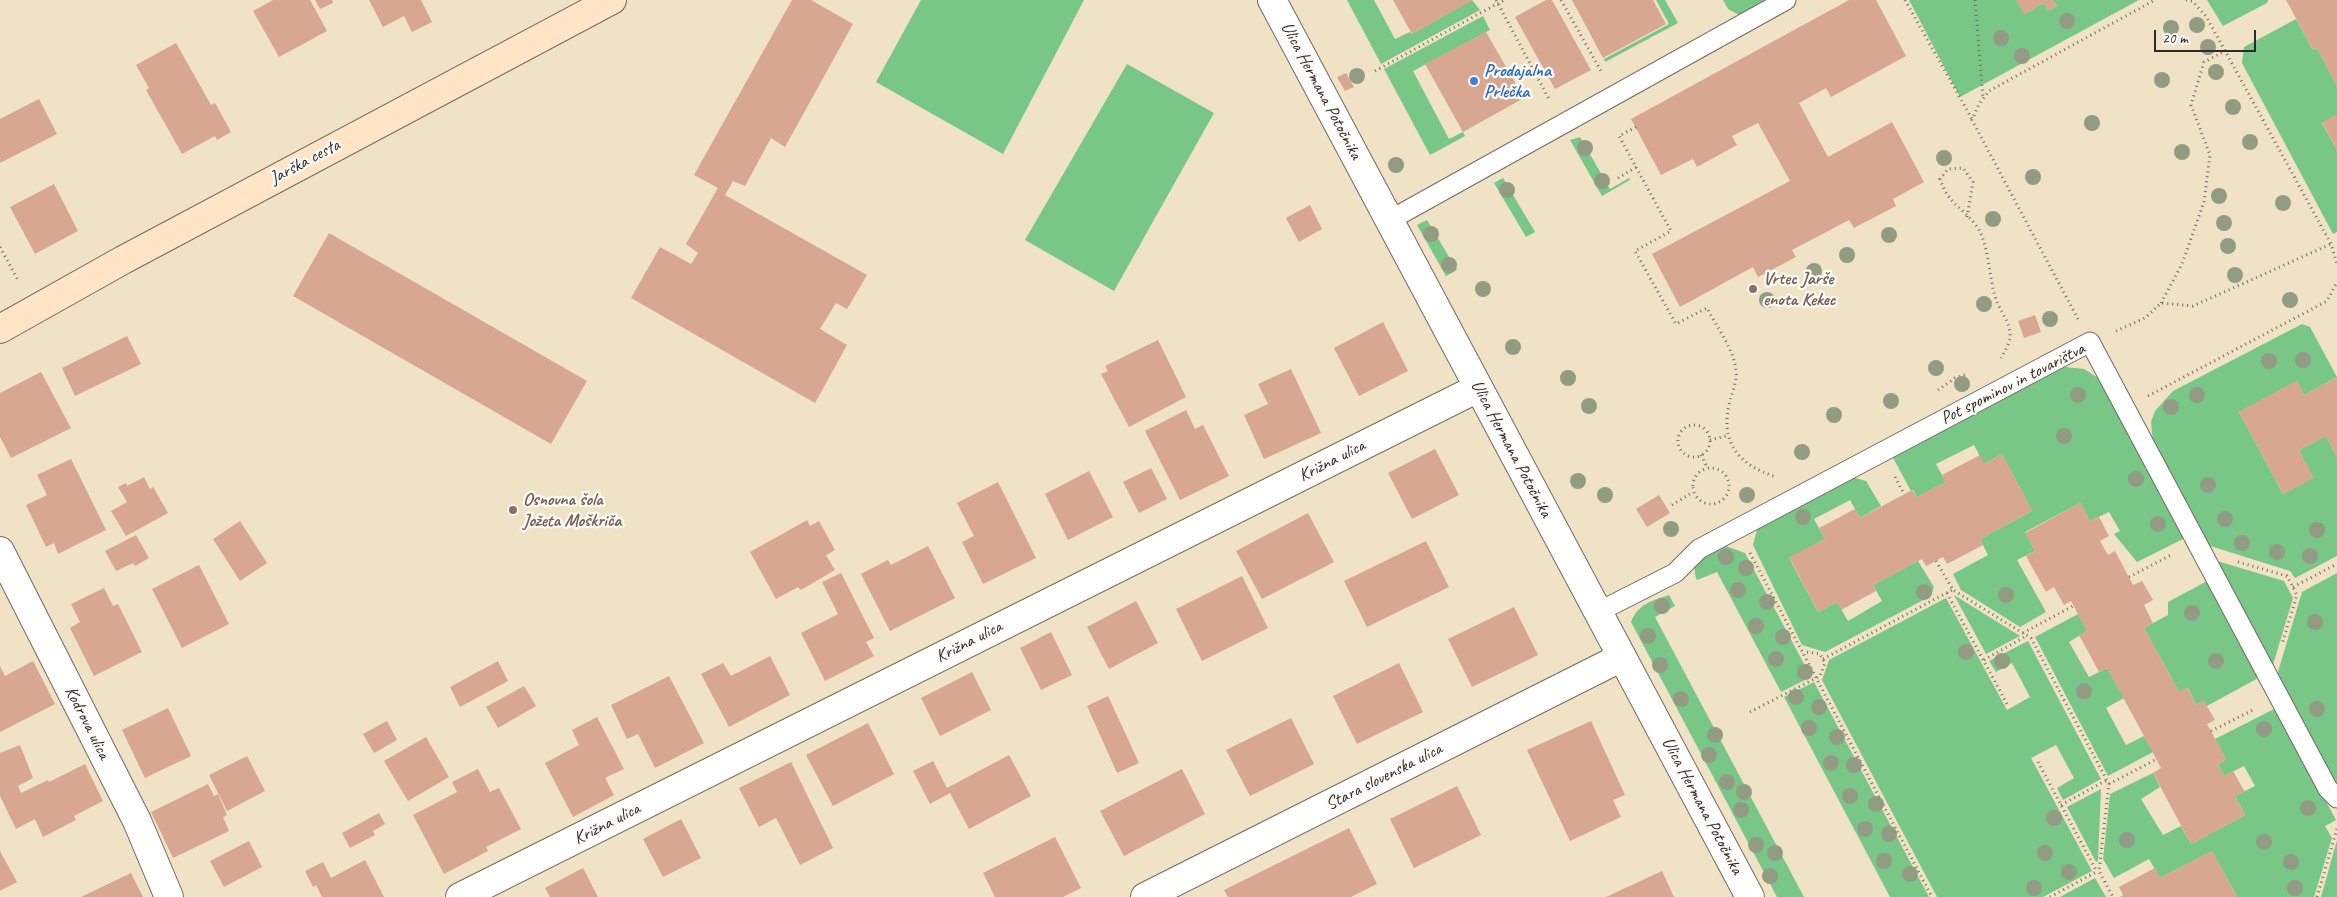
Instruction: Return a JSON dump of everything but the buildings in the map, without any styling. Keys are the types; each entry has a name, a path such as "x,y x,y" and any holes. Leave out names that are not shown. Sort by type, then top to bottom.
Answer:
{"street":[{"name":"Jarška cesta","path":"0,329 270,180 612,0"},
{"name":"Ulica Hermana Potočnika","path":"1272,0 1750,897"},
{"name":"Križna ulica","path":"460,897 1478,388"},
{"name":"Kodrova ulica","path":"0,551 137,821 169,897"},
{"name":"Stara slovenska ulica","path":"1145,897 1622,656"}],"lane":[{"path":"1390,220 1786,0"},
{"name":"Pot spominov in tovarištva","path":"1598,612 1675,573 1699,549 2090,342 2328,788 2337,798"}],"path":[{"path":"1375,71 1497,2 1504,0"},
{"path":"1561,0 1614,96"},
{"path":"1905,0 1972,120 2090,342 2145,318 2161,303 2182,264 2204,202 2210,155 2191,105 2204,62 2225,51"},
{"path":"1974,0 1983,99"},
{"path":"1972,120 1989,91 2155,0"},
{"path":"2186,0 2192,1 2206,16 2331,244 2337,264"},
{"path":"1497,2 1562,125"},
{"path":"1636,127 1619,136 1671,231 1635,251 1676,324 1707,308 1734,359 1736,374 1727,421 1729,435 1737,454 1749,466 1770,475 1782,476"},
{"path":"1618,178 1636,167"},
{"path":"1967,217 1973,182 1963,168 1948,169 1940,179 1945,194 1967,217 1975,224 1983,240 1997,303 2006,316 2010,341 1998,363"},
{"path":"2161,303 2193,306 2331,244"},
{"path":"0,247 34,309"},
{"path":"2126,408 2327,301 2337,282"},
{"path":"1932,397 1944,384 1955,378 1973,373"},
{"path":"1690,425 1699,426 1707,432 1710,440 1708,449 1701,456 1692,457 1684,454 1678,446 1678,437 1682,430 1690,425"},
{"path":"1710,440 1729,435"},
{"path":"1701,456 1707,468"},
{"path":"1707,468 1717,468 1726,475 1729,485 1727,495 1720,502 1709,504 1699,501 1693,492 1692,481 1697,472 1707,468"},
{"path":"1672,505 1693,492"},
{"path":"1737,529 1932,897"},
{"path":"2129,577 2199,546 2287,576 2293,587 2297,595 2275,689 2211,731"},
{"path":"1936,561 1953,590 2031,638 2108,782 2098,871"},
{"path":"2293,587 2337,564"},
{"path":"1823,659 1953,590"},
{"path":"1947,593 2007,704"},
{"path":"2023,633 2073,606"},
{"path":"1984,660 2027,635"},
{"path":"1750,712 1820,676 1825,663 1820,654 1803,653"},
{"path":"2061,805 2157,759"},
{"path":"2038,762 2113,897"},
{"path":"2317,897 2337,829"},
{"path":"2050,897 2098,871"}],"green space":[{"path":"921,0 1084,0 1003,154 876,82"},
{"path":"1347,0 1374,0 1395,39 1410,32 1412,34 1472,0 1480,10 1381,64"},
{"path":"1656,0 1665,0 1678,23 1605,62 1604,59 1669,24"},
{"path":"1723,0 1771,0 1741,16 1728,9"},
{"path":"1909,0 2017,0 2024,14 2044,3 2048,11 2057,6 2053,0 2139,0 1960,97"},
{"path":"2207,0 2268,0 2267,3 2223,26"},
{"path":"1483,16 1490,30 1413,71 1449,139 1463,132 1465,136 1430,155 1384,69"},
{"path":"2296,19 2313,50 2317,48 2337,86 2337,115 2322,123 2337,150 2337,232 2333,234 2242,63 2244,47"},
{"path":"1127,64 1214,113 1114,291 1025,240"},
{"path":"1580,137 1610,189 1629,178 1630,180 1602,196 1570,140"},
{"path":"1503,178 1535,232 1526,237 1494,183"},
{"path":"1427,220 1457,270 1446,276 1417,225"},
{"path":"2302,324 2310,327 2337,377 2304,395 2297,381 2239,412 2283,494 2313,478 2299,450 2326,436 2337,457 2337,556 2295,578 2290,571 2207,545 2153,443 2151,422 2155,411 2173,391"},
{"path":"2065,367 2084,369 2100,379 2187,537 2137,562 2114,534 2120,531 2109,512 2090,521 2080,503 2025,532 2035,551 2017,560 2046,612 2020,627 1961,590 1953,574 1988,555 1980,539 2032,511 2002,454 1984,464 1974,445 1936,464 1946,482 1917,497 1913,490 1911,491 1892,456"},
{"path":"1852,477 1866,481 1881,506 1860,518 1850,500 1814,519 1825,539 1789,558 1818,612 1837,602 1848,621 1882,601 1873,585 1918,561 1934,587 1931,596 1825,652 1802,645 1753,545 1758,526"},
{"path":"1723,545 1745,553 1811,677 1781,692 1717,572 1697,580 1695,567 1697,562 1706,554"},
{"path":"2214,560 2284,581 2293,598 2272,668"},
{"path":"2337,573 2337,787 2277,675 2302,592"},
{"path":"2209,580 2260,677 2207,706 2204,701 2196,705 2188,688 2179,692 2144,628 2168,615 2168,602"},
{"path":"1669,595 1675,606 1655,617 1804,897 1777,897 1631,622 1641,607"},
{"path":"1954,595 2020,636 1986,654"},
{"path":"1946,598 2007,710 2030,697 2012,663 1996,672 1989,661 2028,641 2101,779 2063,800 2057,788 2074,778 2056,745 2031,758 2092,871 2043,897 1937,897 1822,680 1829,660"},
{"path":"2078,614 2087,631 2069,642 2089,677 2107,668 2124,698 2106,708 2126,745 2144,736 2153,752 2108,776 2035,637"},
{"path":"1814,682 1929,897 1890,897 1784,697"},
{"path":"2276,708 2336,820 2325,826 2332,838 2314,897 2237,897 2212,851 2160,878 2149,859 2114,878 2103,859 2110,794 2153,773 2160,787 2141,799 2163,835 2181,826 2191,844 2245,815 2235,796 2255,786 2244,766 2224,776 2218,764 2226,759 2215,739"},
{"path":"2101,789 2098,861 2096,862 2067,807"},
{"path":"2337,840 2337,897 2321,897"},
{"path":"2095,878 2106,897 2060,897"}],"place":[{"name":"Prodajalna Prlečka","path":"1474,81"},
{"name":"Vrtec Jarše enota Kekec","path":"1753,289"},
{"name":"Osnovna šola Jožeta Moškriča","path":"513,510"}]}
